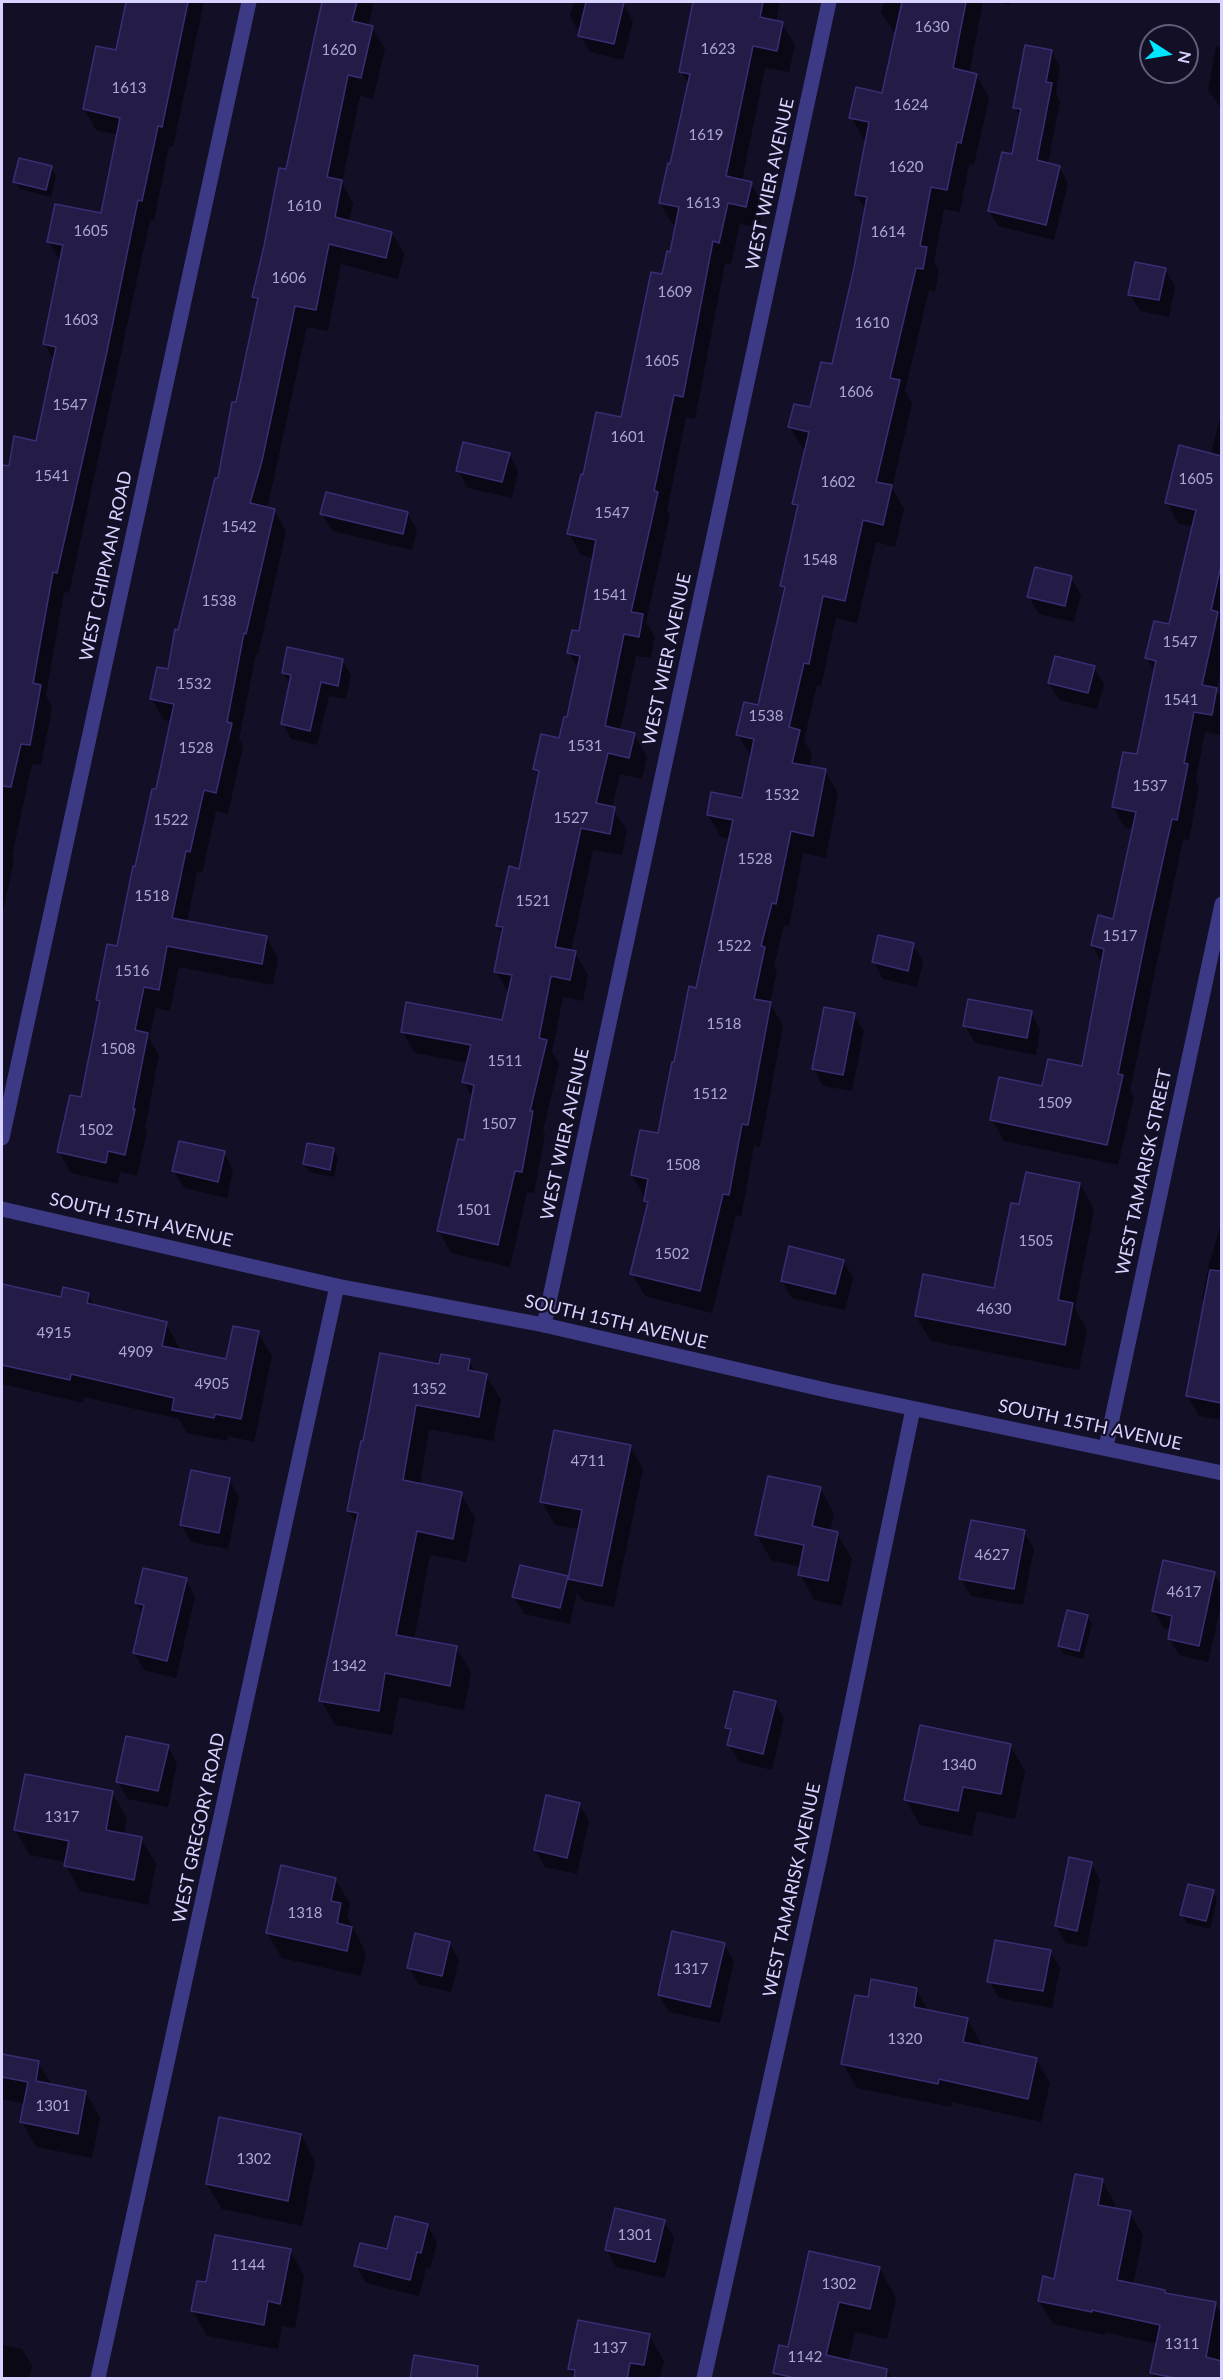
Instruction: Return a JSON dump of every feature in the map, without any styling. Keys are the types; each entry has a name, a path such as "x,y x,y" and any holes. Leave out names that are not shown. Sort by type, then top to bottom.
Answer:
{"street":[{"name":"WEST CHIPMAN ROAD","path":"2,1138 249,2"},
{"name":"WEST WIER AVENUE","path":"544,1325 829,2"},
{"name":"WEST TAMARISK STREET","path":"1106,1447 1221,904"},
{"name":"SOUTH 15TH AVENUE","path":"2,1209 338,1286 544,1325 913,1409 1106,1447 1221,1473"},
{"name":"WEST GREGORY ROAD","path":"98,2379 338,1286"},
{"name":"WEST TAMARISK AVENUE","path":"704,2379 820,1857 913,1409"}],"building":[{"path":"126,2 188,2 162,127 158,126 142,201 138,200 106,356 57,573 53,572 33,683 41,685 30,745 21,744 11,787 2,786 2,465 9,466 14,436 36,441 56,347 43,344 63,245 47,242 55,204 101,213 120,118 83,109 96,46 116,50"},
{"path":"322,2 357,2 352,21 373,26 361,78 348,75 327,177 342,180 335,217 392,232 386,258 329,244 316,310 295,306 262,461 250,503 275,509 246,634 244,633 227,722 232,723 216,793 204,790 190,852 186,851 172,918 267,936 262,964 167,946 159,990 144,987 135,1030 148,1033 125,1155 108,1151 106,1163 57,1152 70,1095 81,1097 100,1001 96,1000 107,944 117,946 152,789 156,789 174,704 150,699 157,667 168,669 175,629 178,630 215,478 218,478 232,402 236,402 258,298 252,297 279,168 286,169"},
{"path":"586,2 624,2 614,44 578,36"},
{"path":"693,2 763,2 760,17 783,22 777,51 753,46 726,176 752,182 746,207 728,203 719,243 713,241 683,397 674,395 654,491 658,492 631,612 643,614 639,637 624,634 605,726 635,733 629,758 608,753 596,803 615,807 610,834 581,828 555,947 576,951 570,980 551,976 539,1038 547,1040 530,1111 533,1111 522,1172 515,1171 498,1245 437,1231 458,1139 464,1140 474,1085 462,1082 471,1045 401,1032 406,1002 502,1020 512,975 494,972 503,927 496,926 509,866 519,869 539,771 533,769 541,734 559,738 564,717 567,717 580,656 567,653 572,630 579,631 596,540 567,534 581,474 583,475 596,412 621,417 651,272 662,274 667,251 670,252 679,207 659,203 690,74 679,72"},
{"path":"902,2 966,2 953,68 977,74 961,143 957,142 947,190 931,187 920,246 927,247 923,269 916,268 890,378 900,380 876,482 892,485 883,525 863,520 845,601 823,596 809,664 804,663 789,727 800,730 792,763 826,769 813,836 791,831 776,904 772,903 761,946 765,947 754,999 771,1002 748,1125 742,1124 729,1195 723,1194 700,1291 630,1274 648,1202 644,1201 648,1179 631,1175 640,1130 658,1133 689,986 696,988 733,820 707,815 711,792 742,798 754,739 736,735 744,702 758,705 785,587 780,586 798,505 792,504 809,432 788,427 794,404 810,407 821,362 832,364 854,268 867,197 855,195 869,122 849,118 856,87 882,93"},
{"path":"1025,45 1052,50 1046,82 1052,83 1037,160 1060,166 1046,225 988,211 1002,152 1012,154 1021,109 1013,108"},
{"path":"19,158 52,166 46,190 13,182"},
{"path":"1135,262 1166,268 1159,300 1128,295"},
{"path":"463,442 510,453 502,482 456,471"},
{"path":"1179,445 1221,456 1221,565 1211,610 1218,612 1202,685 1217,688 1212,715 1194,712 1184,763 1188,764 1177,820 1172,819 1148,927 1118,1074 1123,1075 1107,1145 990,1120 999,1077 1042,1086 1048,1059 1082,1066 1104,949 1091,945 1098,915 1113,919 1136,812 1112,807 1123,752 1137,754 1156,661 1145,658 1154,621 1169,624 1196,510 1165,503"},
{"path":"326,492 408,512 403,534 320,514"},
{"path":"1035,567 1072,576 1065,606 1027,597"},
{"path":"287,647 343,659 338,686 321,682 310,731 281,724 291,675 282,673"},
{"path":"1055,656 1095,666 1088,693 1048,683"},
{"path":"878,935 914,943 908,971 872,962"},
{"path":"968,999 1032,1011 1027,1038 963,1026"},
{"path":"824,1007 855,1013 843,1075 812,1069"},
{"path":"179,1141 225,1151 218,1182 172,1171"},
{"path":"307,1143 334,1148 330,1170 303,1164"},
{"path":"1026,1172 1080,1183 1058,1300 1073,1303 1065,1345 915,1316 923,1274 994,1288 1011,1203 1019,1204"},
{"path":"789,1246 844,1260 835,1294 781,1281"},
{"path":"1210,1270 1221,1271 1221,1403 1186,1396"},
{"path":"2,1284 61,1297 63,1287 89,1293 87,1303 167,1322 162,1346 226,1359 233,1326 259,1331 241,1419 215,1414 214,1418 172,1410 174,1398 71,1374 70,1380 2,1365"},
{"path":"380,1353 439,1364 441,1354 470,1359 468,1370 487,1374 479,1417 416,1405 403,1480 462,1492 453,1539 417,1531 396,1635 457,1646 450,1686 385,1673 379,1711 319,1701 358,1513 347,1511"},
{"path":"554,1430 631,1445 602,1586 568,1579 582,1510 540,1502"},
{"path":"191,1470 230,1478 219,1533 180,1525"},
{"path":"768,1476 821,1487 812,1526 838,1532 828,1581 798,1575 804,1545 755,1535"},
{"path":"971,1520 1025,1530 1014,1589 959,1579"},
{"path":"1163,1560 1215,1572 1199,1646 1168,1639 1172,1616 1152,1611"},
{"path":"520,1565 568,1576 560,1608 512,1597"},
{"path":"143,1568 187,1578 167,1661 133,1653 144,1605 135,1603"},
{"path":"1067,1610 1088,1615 1079,1651 1058,1646"},
{"path":"734,1691 776,1701 763,1754 727,1745 731,1729 725,1728"},
{"path":"920,1725 1011,1744 1001,1794 963,1787 958,1811 904,1800"},
{"path":"126,1736 169,1745 158,1791 116,1782"},
{"path":"25,1774 113,1791 106,1830 142,1837 134,1880 64,1866 69,1841 14,1830"},
{"path":"546,1795 580,1803 567,1858 534,1850"},
{"path":"1069,1857 1092,1862 1077,1931 1055,1926"},
{"path":"281,1865 336,1878 331,1901 341,1903 337,1923 352,1927 347,1951 266,1933"},
{"path":"1188,1884 1214,1890 1206,1921 1180,1915"},
{"path":"672,1931 725,1943 710,2007 658,1995"},
{"path":"415,1933 450,1942 442,1976 407,1968"},
{"path":"995,1940 1051,1950 1043,1991 987,1982"},
{"path":"871,1979 917,1988 914,2007 968,2018 963,2042 1037,2058 1028,2099 939,2079 938,2084 841,2064 855,1995 868,1997"},
{"path":"2,2054 39,2061 36,2081 86,2091 78,2134 20,2122 28,2082 2,2077"},
{"path":"219,2117 301,2134 288,2201 206,2184"},
{"path":"1075,2174 1103,2179 1098,2205 1131,2211 1117,2280 1165,2290 1165,2293 1216,2302 1206,2357 1221,2361 1221,2379 1180,2379 1150,2373 1160,2325 1038,2301 1043,2276 1054,2279"},
{"path":"615,2208 665,2220 655,2262 605,2250"},
{"path":"395,2216 428,2224 421,2253 417,2252 410,2280 354,2266 360,2243 387,2249"},
{"path":"215,2235 291,2249 280,2304 268,2301 264,2325 191,2311 197,2281 206,2282"},
{"path":"809,2251 880,2267 870,2309 839,2302 826,2355 887,2369 886,2379 800,2379 773,2373 779,2345 788,2347"},
{"path":"578,2320 650,2334 644,2365 630,2363 627,2379 574,2379 575,2370 568,2369"},
{"path":"414,2355 478,2366 477,2379 410,2379"}]}
